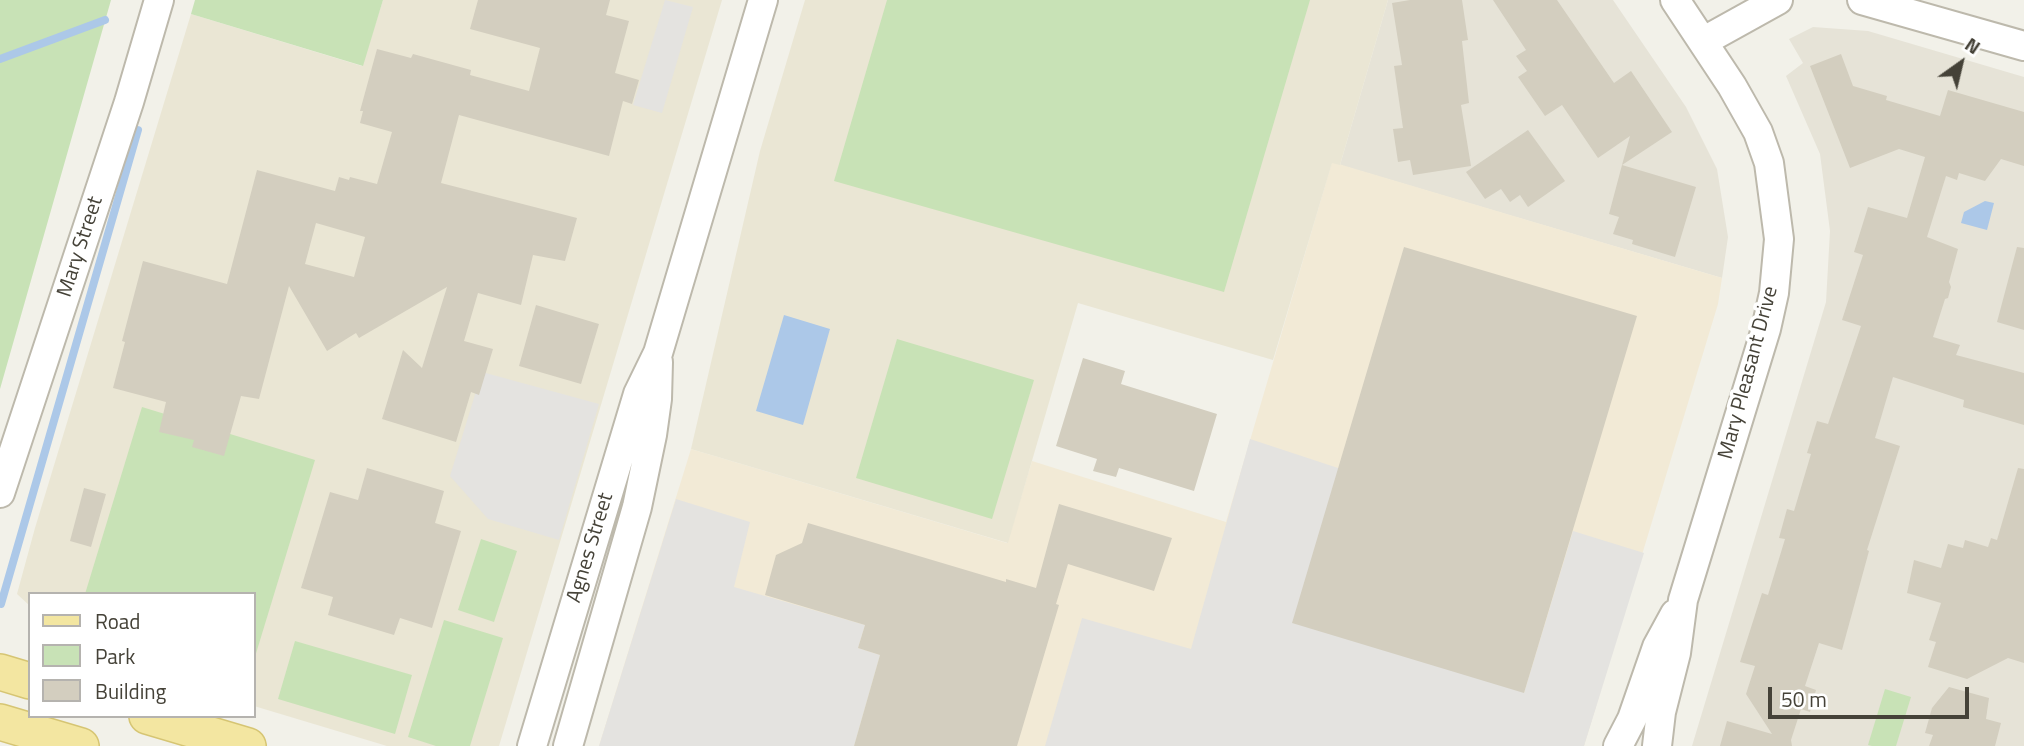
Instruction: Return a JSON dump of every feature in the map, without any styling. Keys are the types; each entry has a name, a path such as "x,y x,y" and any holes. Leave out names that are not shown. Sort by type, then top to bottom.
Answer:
{"main road":[{"path":"0,672 28,680"},
{"path":"154,718 248,746"},
{"path":"0,722 81,746"}],"street":[{"name":"Mary Street","path":"0,493 129,102 159,0"},
{"name":"Agnes Street","path":"532,746 638,394 658,352 763,0"},
{"name":"Mary Pleasant Drive","path":"1657,746 1661,712 1676,653 1683,600 1766,329 1774,293 1779,239 1769,163 1758,132 1704,41 1675,0"},
{"path":"1704,41 1778,0"},
{"path":"1862,0 2024,46"},
{"name":"Agnes Street","path":"568,746 644,475 657,399 658,352"},
{"name":"Mary Pleasant Drive","path":"1618,746 1632,719 1657,647 1683,600"}],"shaded area":[{"path":"383,0 722,0 499,746 387,746 256,707 256,592 28,592 28,604 17,594 191,14 362,66"},
{"path":"665,0 693,7 662,113 633,105"},
{"path":"805,0 1388,0 1340,165 1332,163 1273,360 1078,303 1008,543 691,449 760,151"},
{"path":"1388,0 1613,0 1686,107 1717,169 1728,237 1722,278 1340,165"},
{"path":"1813,27 1868,31 2024,77 2024,746 1692,746 1826,302 1830,231 1820,154 1786,76 1803,63 1789,39"},
{"path":"1332,162 1722,278 1718,304 1584,746 599,746 691,449 1007,543 1032,461 1226,522"},
{"path":"482,372 599,404 559,540 488,519 450,476"},
{"path":"1250,439 1338,468 1524,693 1573,531 1644,553 1584,746 1045,746 1082,618 1191,649"},
{"path":"676,499 750,522 734,587 865,625 858,648 880,655 854,746 599,746"}],"green space":[{"path":"0,0 111,0 0,389"},
{"path":"195,0 383,0 363,66 191,14"},
{"path":"887,0 1310,0 1224,292 834,181"},
{"path":"897,339 1034,380 992,519 856,478"},
{"path":"142,407 315,460 256,653 256,592 86,592"},
{"path":"481,539 517,551 494,622 458,610"},
{"path":"444,620 503,638 470,746 436,746 408,737"},
{"path":"295,641 412,675 395,734 278,699"},
{"path":"1885,689 1911,697 1896,746 1868,745"}],"water":[{"path":"1985,201 1994,203 1987,230 1961,223 1964,212"},
{"path":"784,315 830,329 803,425 756,411"}],"building":[{"path":"478,0 610,0 606,15 629,21 615,73 639,80 632,104 623,101 609,156 459,115 441,183 577,218 565,261 533,255 521,305 478,293 464,341 493,349 479,395 471,392 456,442 382,419 403,350 422,368 447,287 359,338 356,333 327,351 289,286 259,399 241,396 224,456 192,447 194,440 159,432 166,402 113,388 143,261 227,284 257,170 335,191 339,177 377,184 392,132 360,123 363,111 360,111 377,49 411,58 413,54 471,70 470,75 529,91 540,48 470,29","holes":["316,223 365,237 354,277 305,264"]},
{"path":"1410,0 1462,0 1468,40 1462,41 1469,103 1461,105 1471,166 1413,175 1410,160 1398,162 1393,129 1403,128 1394,66 1402,65 1392,3"},
{"path":"1493,0 1557,0 1614,83 1631,71 1672,132 1622,165 1630,136 1598,158 1562,105 1545,116 1518,77 1527,71 1516,56 1526,50"},
{"path":"1841,54 1853,86 1887,96 1886,100 1940,116 1948,90 2024,112 2024,166 2001,159 1985,181 1959,173 1957,180 1946,176 1927,237 1958,249 1949,282 1951,287 1948,298 1945,299 1933,337 1960,345 1956,355 2024,373 2024,425 1963,407 1964,400 1893,377 1875,438 1900,446 1867,550 1869,551 1842,650 1819,643 1805,686 1816,690 1810,712 1801,709 1791,740 1792,746 1720,746 1727,721 1772,734 1746,694 1755,666 1740,662 1762,593 1768,595 1785,539 1779,538 1787,509 1794,511 1811,454 1807,453 1817,421 1828,424 1861,326 1842,320 1863,255 1854,252 1868,207 1907,218 1925,157 1899,149 1850,168 1810,66"},
{"path":"1528,130 1565,181 1528,207 1520,195 1510,202 1501,189 1485,199 1466,172"},
{"path":"1622,165 1696,187 1675,257 1632,244 1633,240 1613,234 1619,217 1609,214"},
{"path":"1404,247 1637,316 1524,693 1292,623"},
{"path":"2017,247 2024,248 2024,330 1997,322"},
{"path":"536,305 599,324 581,384 519,366"},
{"path":"1083,358 1125,371 1121,384 1217,414 1194,491 1119,468 1116,477 1093,471 1097,459 1056,446"},
{"path":"367,468 444,491 435,523 461,531 432,628 400,618 394,635 328,615 333,597 301,588 330,492 358,500"},
{"path":"2018,468 2024,469 2024,663 2008,658 1967,679 1928,667 1936,642 1929,640 1941,603 1907,593 1914,560 1941,568 1948,544 1963,548 1965,540 1988,547 1991,538 1997,540"},
{"path":"84,488 106,494 91,547 70,541"},
{"path":"1059,504 1172,538 1154,591 1068,564 1056,604 1059,605 1017,746 854,746 880,655 858,648 865,625 765,595 776,555 802,543 808,523 1006,582 1006,579 1036,588"},
{"path":"1949,687 1989,698 1986,719 2001,723 1995,746 1929,746 1933,735 1925,733 1932,708"}],"waterway":[{"path":"0,59 105,20"},
{"path":"1,604 138,130"}]}
